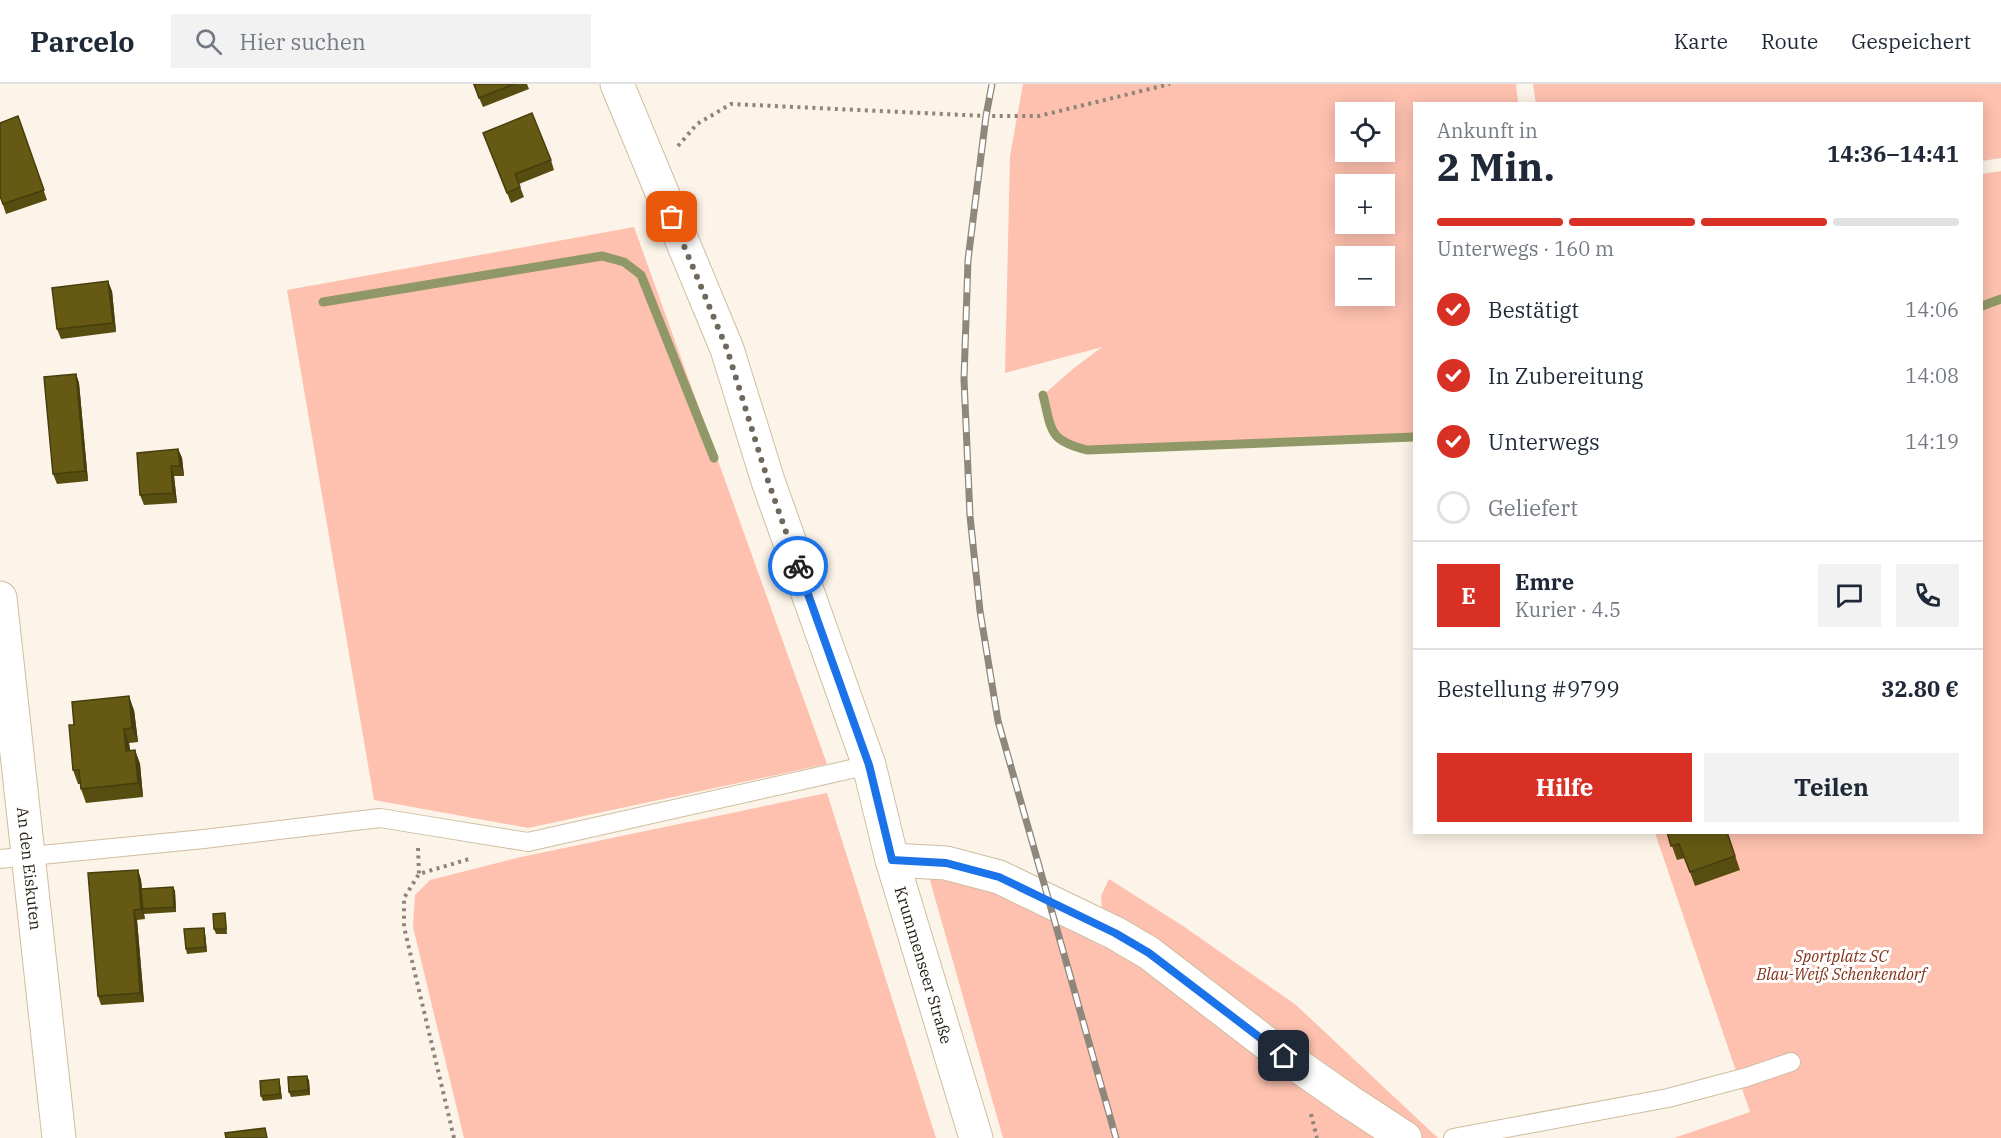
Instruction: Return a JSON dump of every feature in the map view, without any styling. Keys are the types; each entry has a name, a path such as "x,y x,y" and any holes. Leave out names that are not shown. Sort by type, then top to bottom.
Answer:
{"street":[{"name":"Krummenseer Straße","path":"617,84 727,349 768,481 869,765 892,860 975,1138"},
{"name":"An den Eiskuten","path":"0,598 14,858 58,1138"},
{"path":"892,860 946,863 999,877 1115,933 1149,953 1270,1046 1405,1138"}],"lane":[{"path":"14,858 380,818 528,842 869,765"},
{"path":"1453,1138 1668,1098 1747,1077 1791,1062"}],"path":[{"path":"654,173 698,124 731,104 986,116 1039,116 1170,84"},
{"path":"454,1138 404,927 404,898 419,874 473,858"}],"green space":[{"path":"1023,84 1516,84 1518,102 1413,102 1413,437 1087,450 1058,438 1051,426 1043,395 1102,347 1005,373 1010,156"},
{"path":"1533,84 2001,84 2001,158 1983,161 1983,102 1536,102"},
{"name":"Sportplatz SC Blau-Weiß Schenkendorf","path":"2001,171 2001,1138 1674,1138 1750,1112 1655,834 1983,834 1983,174"},
{"path":"634,227 827,764 528,828 374,800 287,290"},
{"path":"827,793 936,1138 464,1138 413,927 415,895 430,880 521,857"},
{"path":"929,877 968,878 1105,948 1101,896 1109,879 1183,926 1296,1005 1438,1138 1003,1138"}],"building":[{"path":"474,84 514,84 479,98"},
{"path":"532,113 551,160 515,174 520,187 507,193 483,133"},
{"path":"18,116 44,190 3,204 0,196 0,123"},
{"path":"108,281 113,323 57,329 52,288"},
{"path":"76,374 85,471 53,474 44,377"},
{"path":"178,449 180,466 171,466 173,493 140,495 137,453"},
{"path":"129,696 132,728 124,729 126,751 135,750 138,783 81,789 79,770 73,770 69,725 74,725 72,702"},
{"path":"1668,834 1728,834 1735,856 1690,872 1679,844 1671,846"},
{"path":"138,870 141,909 134,910 140,993 98,996 88,873"},
{"path":"173,887 174,907 143,909 141,889"},
{"path":"225,913 226,929 214,929 213,914"},
{"path":"204,928 205,947 186,949 184,929"},
{"path":"307,1076 308,1090 289,1092 288,1077"},
{"path":"279,1079 280,1094 261,1096 260,1081"},
{"path":"265,1128 267,1138 226,1138 225,1133"}],"waterway":[{"path":"323,302 602,256 624,262 641,275 714,458"},
{"path":"1983,306 2001,299"},
{"path":"1043,395 1051,426 1058,438 1087,450 1413,437"}],"railway":[{"path":"992,84 968,260 964,379 970,516 980,611 998,721 1116,1138"}],"way so far":[{"path":"672,217 727,349 768,481 798,566"}],"route":[{"path":"798,566 869,765 892,860 946,863 999,877 1115,933 1149,953 1284,1056"}]}
